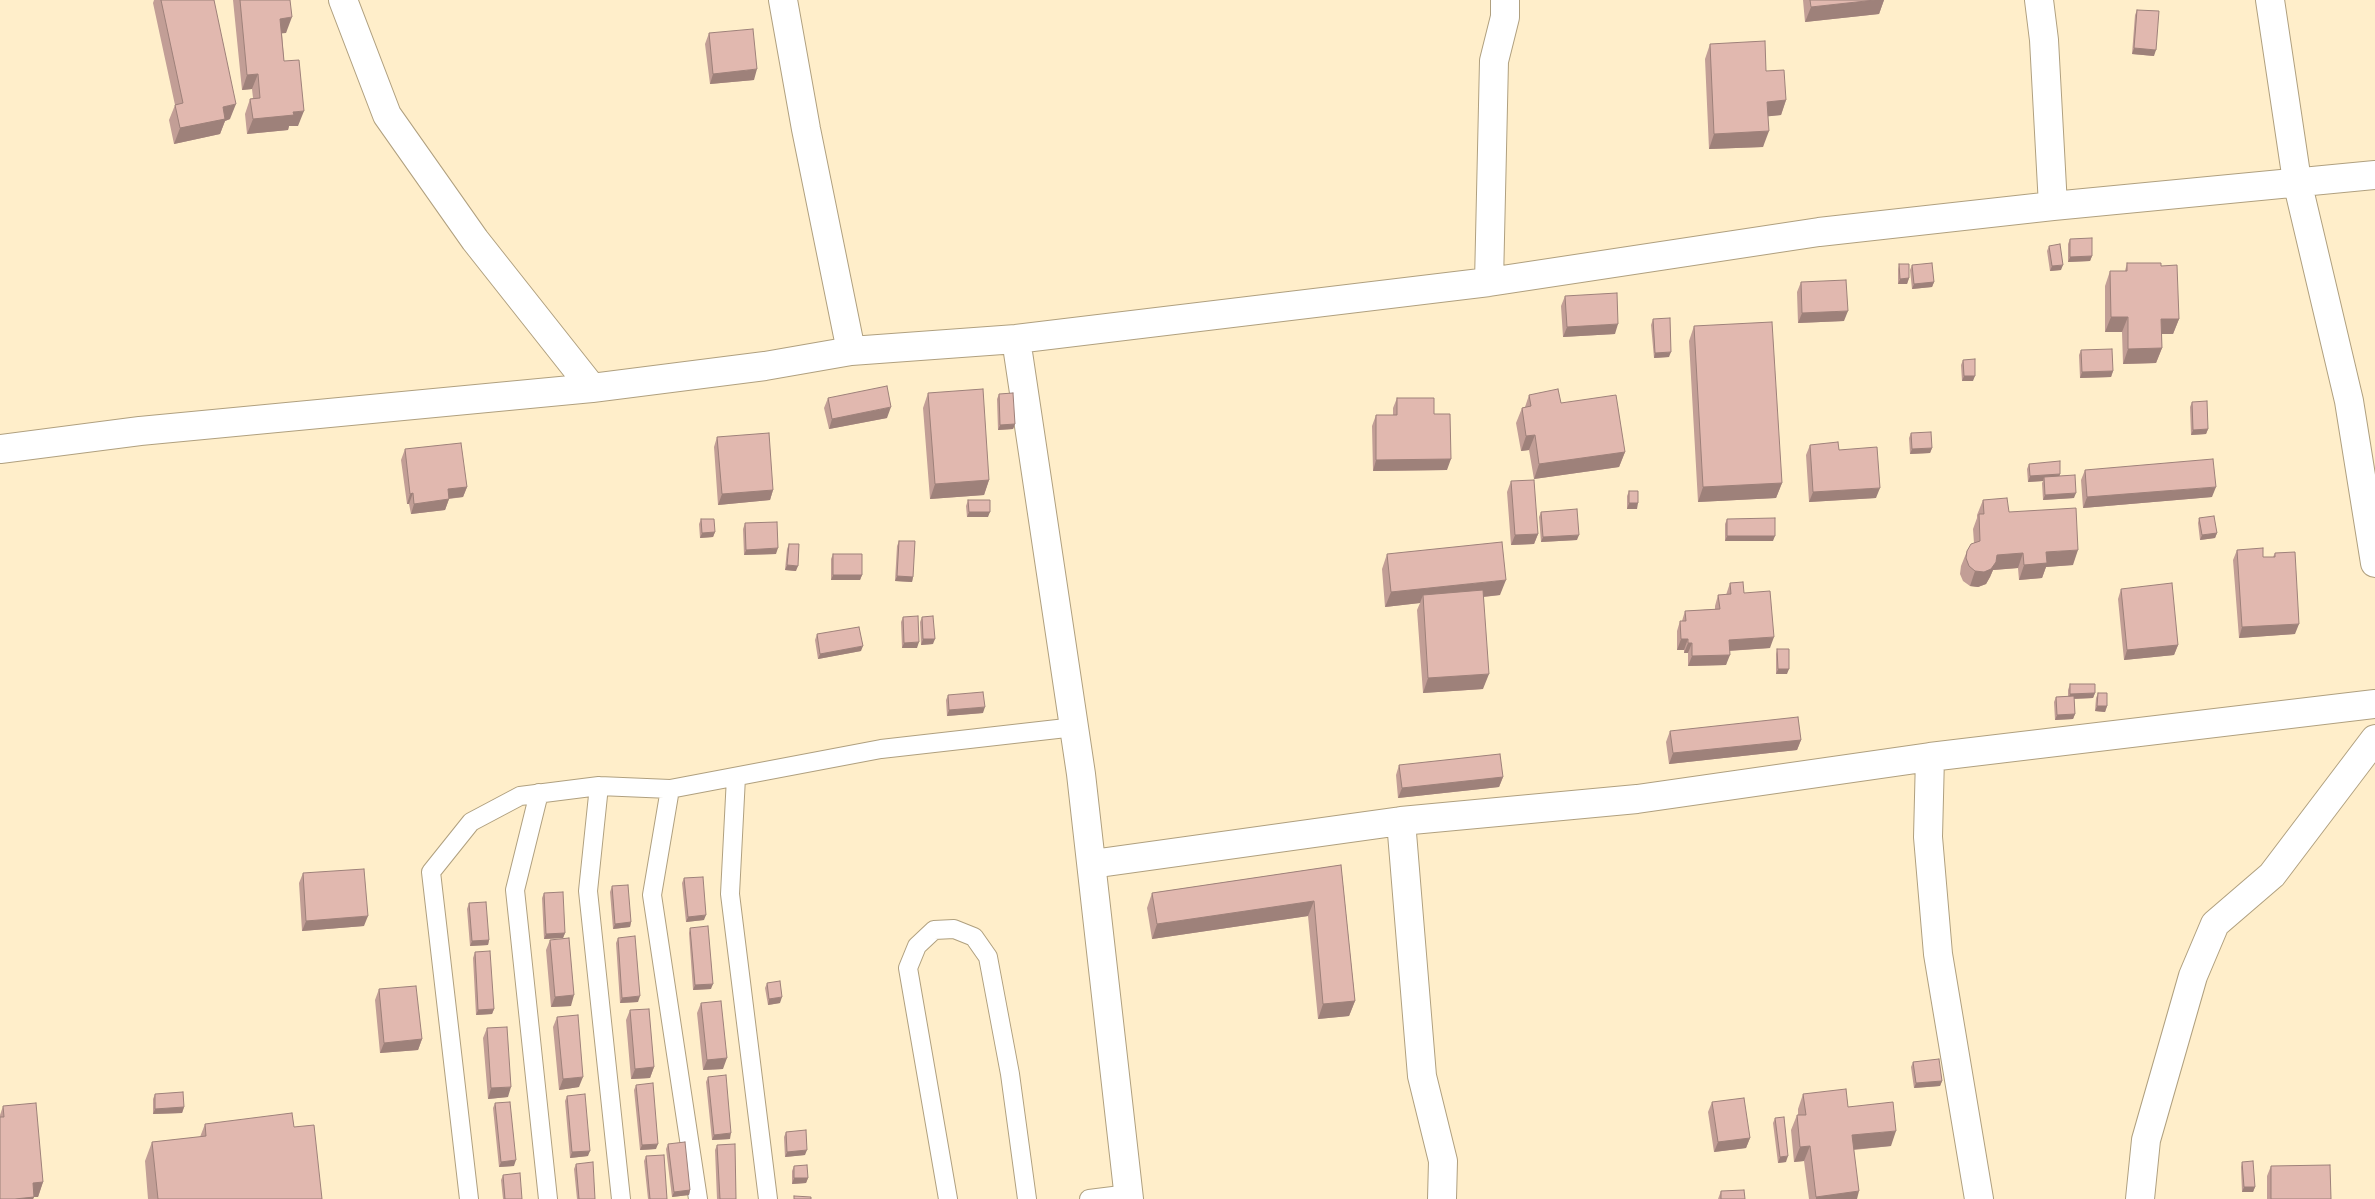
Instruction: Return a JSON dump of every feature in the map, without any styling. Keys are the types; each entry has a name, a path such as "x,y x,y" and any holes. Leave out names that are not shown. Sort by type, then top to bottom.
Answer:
{"street":[{"path":"343,0 387,115 475,240 592,388"},
{"path":"784,0 806,129 851,351"},
{"path":"1489,282 1494,61 1505,17 1505,0"},
{"path":"2039,0 2044,40 2053,206"},
{"path":"2270,0 2297,181 2349,401 2375,563"},
{"path":"0,449 140,431 592,388 765,366 851,351 1016,339 1489,282 1819,232 2053,206 2297,181 2375,175"},
{"path":"1016,339 1075,727 1129,1197"},
{"path":"1092,864 1401,821 1637,799 1930,757 2375,704"},
{"path":"2140,1199 2146,1140 2193,976 2215,924 2272,875 2375,739"},
{"path":"1930,757 1928,837 1938,954 1979,1199"},
{"path":"1401,821 1422,1076 1443,1161 1442,1199"}],"lane":[{"path":"469,1199 431,872 471,822 520,796 599,786 670,789 881,749 1075,727"},
{"path":"736,777 730,894 768,1199"},
{"path":"599,786 588,891 621,1199"},
{"path":"670,789 652,895 698,1199"},
{"path":"539,794 515,890 548,1199"},
{"path":"948,1199 908,968 917,946 934,930 954,930 974,937 988,957 1010,1074 1027,1199"},
{"path":"1089,1199 1129,1197"}],"building":[{"path":"161,0 214,0 236,104 223,107 225,119 180,128 175,105 183,103"},
{"path":"240,0 290,0 292,17 280,19 284,61 299,60 304,111 293,112 294,115 253,119 250,99 260,98 258,74 247,75"},
{"path":"1810,0 1875,0 1811,7"},
{"path":"2137,10 2159,11 2156,50 2134,48"},
{"path":"753,29 757,69 713,74 709,33"},
{"path":"1765,41 1766,71 1784,70 1786,100 1767,102 1769,131 1714,134 1710,44"},
{"path":"2092,238 2092,256 2070,257 2070,239"},
{"path":"2060,244 2063,265 2052,266 2049,246"},
{"path":"1932,263 1934,282 1914,284 1912,265"},
{"path":"2127,263 2161,263 2161,266 2177,265 2179,319 2161,319 2162,348 2128,349 2128,317 2111,317 2110,271 2127,271"},
{"path":"1899,264 1909,264 1909,278 1900,279"},
{"path":"1846,280 1848,311 1802,313 1801,282"},
{"path":"1617,293 1618,324 1567,327 1565,296"},
{"path":"1670,318 1671,352 1655,353 1653,319"},
{"path":"1772,322 1782,483 1703,487 1694,326"},
{"path":"2112,349 2113,371 2082,372 2081,350"},
{"path":"1975,359 1975,376 1964,376 1963,360"},
{"path":"887,386 891,407 832,419 828,398"},
{"path":"983,389 989,480 935,484 928,393"},
{"path":"1558,389 1561,403 1616,395 1625,452 1539,464 1535,435 1526,436 1522,408 1531,406 1529,395"},
{"path":"1013,393 1015,424 1000,425 999,394"},
{"path":"1397,398 1434,398 1434,414 1450,414 1451,459 1376,460 1376,415 1397,415"},
{"path":"2207,401 2208,429 2193,430 2192,402"},
{"path":"1931,432 1932,448 1912,449 1911,433"},
{"path":"769,433 773,490 722,494 717,437"},
{"path":"1838,442 1839,450 1877,447 1880,488 1813,492 1810,445"},
{"path":"461,443 467,487 448,489 449,499 414,504 413,493 410,494 405,449"},
{"path":"2213,459 2216,487 2087,497 2085,470"},
{"path":"2060,461 2060,474 2030,476 2029,464"},
{"path":"2075,475 2076,493 2045,495 2044,477"},
{"path":"1534,480 1538,534 1515,535 1511,481"},
{"path":"1629,491 1638,491 1638,503 1629,503"},
{"path":"2007,498 2009,512 2076,508 2078,550 2046,552 2047,563 2024,565 2023,553 1997,555 1996,562 1991,569 1984,572 1975,571 1969,566 1966,558 1971,544 1980,541 1979,514 1984,514 1983,500"},
{"path":"968,500 990,500 990,512 969,512"},
{"path":"1577,509 1579,535 1543,537 1541,512"},
{"path":"2214,516 2217,533 2202,535 2199,518"},
{"path":"1775,518 1775,536 1727,536 1727,519"},
{"path":"701,519 714,519 715,532 702,533"},
{"path":"777,522 778,548 746,550 745,523"},
{"path":"899,541 915,541 913,577 897,576"},
{"path":"1502,542 1506,580 1391,592 1387,554"},
{"path":"789,544 799,544 798,566 787,565"},
{"path":"2263,548 2263,557 2275,557 2275,553 2295,552 2299,624 2242,627 2237,550"},
{"path":"833,554 862,554 862,575 833,575"},
{"path":"1743,582 1744,593 1770,591 1774,637 1729,640 1730,655 1692,656 1692,643 1688,643 1688,639 1681,639 1680,621 1686,621 1685,611 1720,609 1718,595 1731,594 1730,583"},
{"path":"2172,583 2178,645 2127,650 2121,589"},
{"path":"1483,590 1489,674 1428,678 1423,595"},
{"path":"918,616 919,642 904,643 903,617"},
{"path":"933,616 935,639 923,639 922,617"},
{"path":"859,627 863,646 820,654 817,634"},
{"path":"1777,649 1789,649 1789,669 1778,669"},
{"path":"2070,684 2095,684 2095,693 2070,694"},
{"path":"983,692 985,707 949,710 948,695"},
{"path":"2098,693 2107,693 2107,706 2097,706"},
{"path":"2074,696 2075,714 2057,715 2056,697"},
{"path":"1798,717 1801,740 1673,753 1670,731"},
{"path":"1500,754 1503,777 1402,788 1399,765"},
{"path":"1341,865 1355,1001 1323,1004 1314,901 1157,924 1152,893"},
{"path":"364,869 368,916 306,921 303,873"},
{"path":"703,877 706,915 688,917 684,878"},
{"path":"628,885 631,922 615,924 612,886"},
{"path":"563,892 565,933 546,934 544,893"},
{"path":"486,902 489,940 472,941 469,903"},
{"path":"708,926 713,984 695,985 690,928"},
{"path":"635,936 640,996 622,998 618,938"},
{"path":"569,938 574,995 555,997 550,940"},
{"path":"490,951 494,1009 478,1010 475,952"},
{"path":"780,981 782,997 769,999 767,983"},
{"path":"416,986 422,1039 384,1043 379,989"},
{"path":"721,1001 727,1058 707,1060 701,1003"},
{"path":"649,1009 654,1067 635,1069 630,1010"},
{"path":"578,1015 583,1077 563,1079 557,1017"},
{"path":"507,1027 511,1087 491,1088 487,1028"},
{"path":"1939,1059 1942,1081 1916,1083 1913,1062"},
{"path":"726,1075 731,1133 714,1135 708,1077"},
{"path":"653,1083 658,1144 642,1145 636,1085"},
{"path":"1846,1089 1848,1107 1893,1102 1896,1131 1852,1135 1859,1191 1816,1197 1810,1146 1800,1147 1797,1115 1806,1115 1803,1094"},
{"path":"183,1092 184,1107 155,1109 155,1094"},
{"path":"585,1094 590,1151 572,1152 567,1096"},
{"path":"1744,1098 1750,1138 1718,1142 1712,1102"},
{"path":"510,1102 516,1160 501,1162 495,1103"},
{"path":"36,1103 43,1182 33,1183 34,1197 0,1199 0,1117 4,1117 3,1106"},
{"path":"292,1113 294,1127 314,1125 322,1199 158,1199 152,1142 206,1136 205,1124"},
{"path":"1784,1117 1788,1156 1780,1157 1775,1118"},
{"path":"806,1130 807,1150 787,1152 786,1132"},
{"path":"685,1142 690,1190 674,1192 668,1144"},
{"path":"735,1144 736,1199 720,1199 717,1145"},
{"path":"664,1155 667,1199 650,1199 646,1156"},
{"path":"2253,1161 2255,1187 2244,1187 2242,1162"},
{"path":"593,1162 595,1199 579,1199 576,1164"},
{"path":"807,1165 808,1178 794,1178 794,1166"},
{"path":"2330,1165 2331,1199 2271,1199 2271,1166"},
{"path":"520,1173 522,1199 505,1199 503,1175"},
{"path":"1744,1190 1745,1199 1721,1199 1721,1191"},
{"path":"794,1196 811,1197 811,1199 794,1199"}]}
